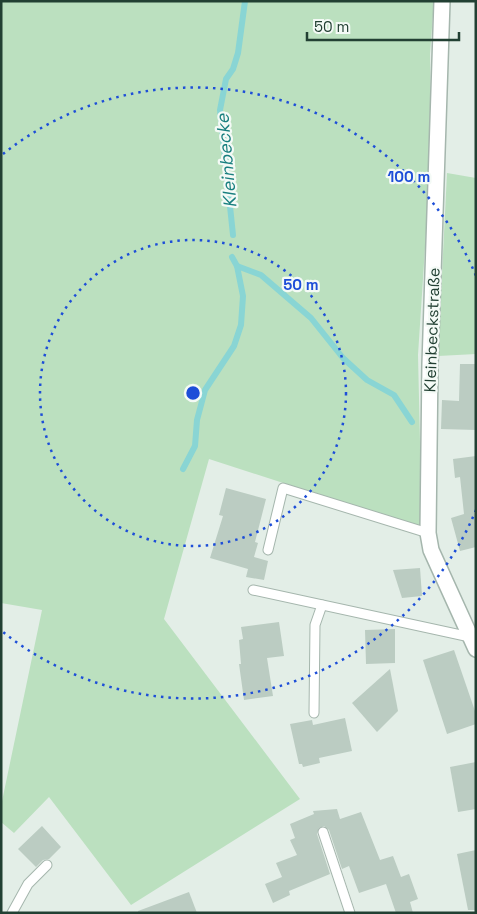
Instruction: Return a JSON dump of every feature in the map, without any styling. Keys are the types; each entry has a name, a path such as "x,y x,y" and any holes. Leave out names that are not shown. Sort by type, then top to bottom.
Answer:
{"street":[{"name":"Kleinbeckstraße","path":"442,1 430,364 428,533 431,550 473,643"}],"lane":[{"path":"268,550 283,488 428,533"},
{"path":"253,590 405,622 473,643"},
{"path":"314,713 315,625 322,605"},
{"path":"323,832 350,913"},
{"path":"12,913 28,884 47,865"}],"green space":[{"path":"1,1 434,1 430,54 430,171 418,355 422,528 209,459 164,619 300,799 131,905 49,797 14,833 1,822 1,806 42,610 1,603"},
{"path":"447,173 476,178 476,354 438,356"}],"building":[{"path":"460,364 476,364 476,430 441,429 442,400 459,401"},
{"path":"476,456 476,547 460,551 451,518 464,514 460,477 455,478 453,459"},
{"path":"226,488 266,499 255,542 258,543 254,557 268,561 264,580 246,577 248,569 210,558 223,516 219,515"},
{"path":"420,568 422,596 402,598 393,570"},
{"path":"279,622 284,656 267,658 273,696 244,700 239,664 241,664 239,640 243,639 241,627"},
{"path":"395,629 395,663 366,664 365,630"},
{"path":"454,650 476,714 476,724 447,734 423,660"},
{"path":"390,669 398,711 377,732 352,703"},
{"path":"345,718 352,751 319,758 320,763 303,767 302,764 299,764 290,724 312,720 313,725"},
{"path":"476,762 476,809 458,812 450,767"},
{"path":"337,809 340,819 361,812 380,860 393,856 401,877 409,874 418,899 410,902 413,913 396,913 386,884 359,893 349,866 342,869 329,830 324,826 319,828 317,834 330,874 289,891 290,895 273,903 265,884 282,877 276,863 297,855 290,840 295,838 290,824 314,814 313,811"},
{"path":"42,826 61,847 49,859 43,860 36,867 18,849"},
{"path":"476,850 476,910 468,910 457,854"},
{"path":"189,892 197,913 138,913 138,911"}],"waterway":[{"name":"Kleinbecke","path":"233,235 220,110 226,79 233,69 238,53 245,1"},
{"name":"Kleinbecke","path":"183,469 195,446 197,420 205,390 234,346 241,325 243,296 237,266 232,257"},
{"name":"Kleinbecke","path":"237,266 261,275 311,318 343,358 367,380 394,395 412,422"}]}
